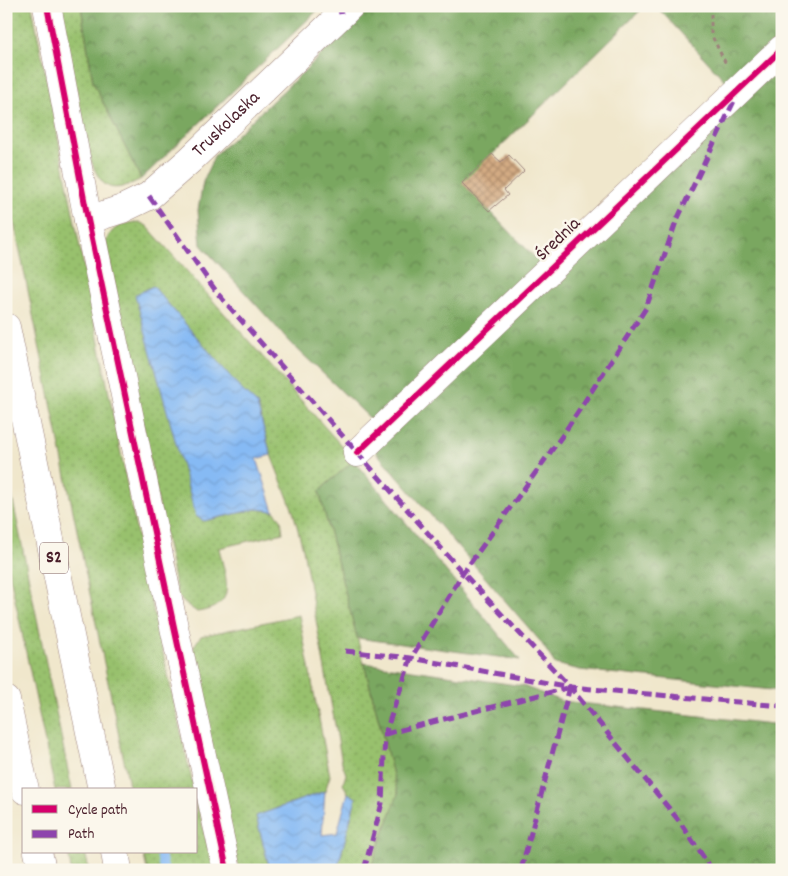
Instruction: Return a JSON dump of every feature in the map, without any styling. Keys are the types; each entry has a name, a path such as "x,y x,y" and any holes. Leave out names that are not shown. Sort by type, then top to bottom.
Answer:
{"main road":[{"path":"47,6 88,220 227,870"},
{"name":"Truskolaska","path":"88,220 122,209 149,196 190,160 350,6"},
{"name":"Średnia","path":"357,453 782,49"},
{"name":"S2","path":"6,327 102,788"},
{"path":"6,700 25,788"},
{"path":"38,854 42,870"},
{"path":"114,854 118,870"}],"path":[{"path":"711,6 711,34 739,90"}],"green space":[{"path":"6,6 32,6 143,565 194,788 130,788 6,183"},
{"path":"59,6 81,6 93,82 141,179 131,184 116,188 110,187 104,184 95,171 91,161"},
{"path":"81,6 322,6 141,179 93,82"},
{"path":"373,6 645,6 463,183 542,265 376,424 292,344 201,245 198,210 203,182 214,156"},
{"path":"656,6 782,6 782,34 729,85"},
{"path":"782,58 782,691 580,670 555,664 540,641 375,451"},
{"path":"139,222 147,226 354,460 319,491 398,794 370,870 337,870 356,798 348,793 343,784 346,774 342,763 303,549 293,511 271,455 257,404 242,391 153,286 136,295 204,521 256,509 274,511 281,519 283,533 219,548 226,580 226,589 224,597 219,604 211,609 197,612 183,602 177,594 106,242 111,232 119,226"},
{"path":"354,460 520,660 357,638 319,491"},
{"path":"6,467 72,788 55,788 6,557"},
{"path":"299,615 330,776 325,791 256,816 270,870 239,870 192,658 194,646 201,636"},
{"path":"364,663 523,686 562,701 782,725 782,870 370,870 398,794"},
{"path":"198,807 214,870 147,870 143,854 198,854"},
{"path":"68,854 85,854 89,870 71,870"}],"water":[{"path":"153,286 242,390 257,404 271,455 257,459 274,511 256,509 204,521 196,516 135,295"},
{"path":"325,791 322,835 337,833 348,793 356,798 337,870 270,870 256,816"}],"building":[{"path":"492,154 501,162 509,155 524,171 504,190 508,195 489,211 462,183"}],"waterway":[{"path":"160,854 164,870"}],"marked path":[{"path":"339,6 341,14"},
{"path":"364,870 382,803 385,734 411,658 463,573 562,436 646,308 676,222 736,97"},
{"path":"149,196 218,294 463,573 570,687 680,822 712,870"},
{"path":"345,651 411,658 570,687 782,706"},
{"path":"521,870 570,687"},
{"path":"385,734 567,688"}],"cycle path":[{"path":"47,6 88,220 227,870"},
{"path":"357,453 782,49"}]}
